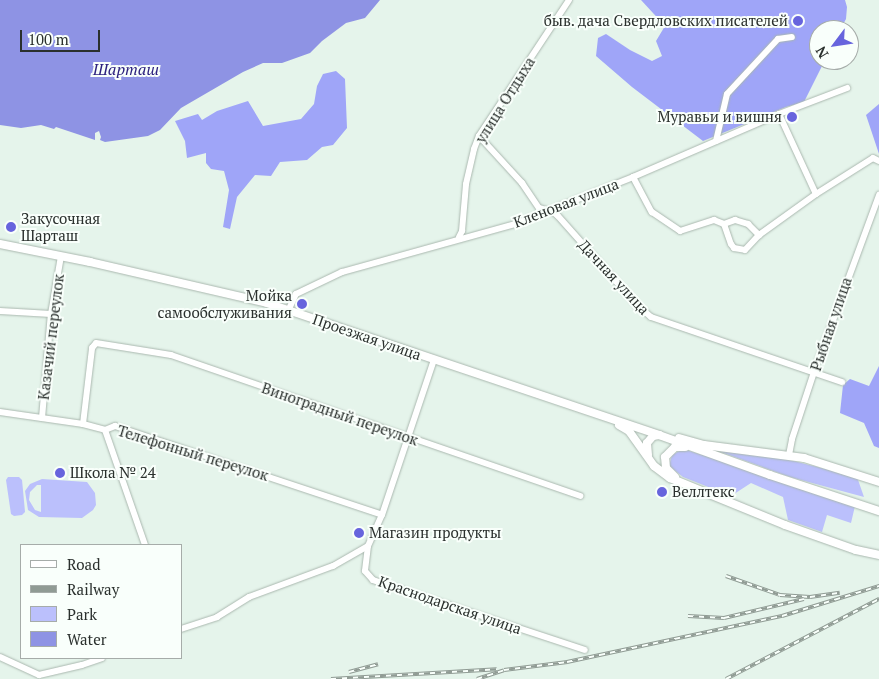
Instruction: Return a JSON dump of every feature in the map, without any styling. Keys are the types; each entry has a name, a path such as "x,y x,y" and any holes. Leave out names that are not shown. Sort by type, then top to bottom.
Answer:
{"main road":[{"name":"Проезжая улица","path":"0,244 210,289 288,311 663,436 698,450 879,511"},
{"path":"606,418 629,431 658,470 682,483 785,525 856,550 879,555"},
{"path":"648,459 647,443 653,436 663,436 682,438 704,445 789,455 879,482"},
{"path":"682,483 666,468 665,457 675,446 698,450"}],"street":[{"name":"улица Отдыха","path":"459,237 462,231 466,184 474,148 569,0"},
{"path":"716,141 727,94 778,39 792,37"},
{"name":"Кленовая улица","path":"288,311 296,294 342,272 459,237 515,224 778,114 847,88"},
{"path":"778,114 816,194"},
{"name":"Дачная улица","path":"480,136 522,183 539,208 558,216 638,306 651,317 842,382"},
{"path":"724,224 731,244 740,250 749,248 759,235 816,194 873,158 879,161"},
{"path":"633,176 652,212 680,231 714,220 724,224 730,221 742,221 754,228 759,235"},
{"name":"Рыбная улица","path":"789,455 792,439 814,372 879,196"},
{"name":"Казачий переулок","path":"42,418 52,314 61,256"},
{"path":"0,311 52,314"},
{"name":"Виноградный переулок","path":"83,424 92,348 96,343 171,355 407,438 580,496"},
{"name":"Краснодарская улица","path":"434,360 382,515 368,546 365,571 373,580 586,650"},
{"name":"Телефонный переулок","path":"0,412 83,424 104,430 115,426 382,515"},
{"path":"104,430 145,544"},
{"path":"182,628 217,617 249,597 334,566 368,546"},
{"path":"0,657 24,670 39,675 99,659"}],"green space":[{"path":"683,449 781,479 855,506 851,523 827,515 822,532 788,520 783,497 751,483 731,496 683,477 669,466 672,455"},
{"path":"718,451 774,456 857,477 864,497 790,477"},
{"path":"8,477 19,477 22,480 25,512 22,515 14,516 11,514 6,480"},
{"path":"42,479 87,482 95,493 96,505 93,510 82,518 39,517 28,510 25,491 30,484","holes":["37,485 41,485 41,512 35,510 29,500 30,492"]}],"shaded area":[{"path":"641,0 845,0 847,7 845,20 809,20 809,70 820,70 804,102 786,107 703,141 632,87 596,56 598,38 606,34 630,50 652,61 662,56 656,41 665,26"},
{"path":"336,71 345,79 347,128 333,145 322,147 307,160 280,162 271,176 255,175 237,197 230,229 223,227 229,190 224,171 211,169 206,163 206,153 187,158 185,141 175,121 198,114 202,120 217,111 248,101 263,126 301,119 314,104 317,86 323,74"},
{"path":"879,104 879,154 866,115"},
{"path":"879,366 879,448 874,446 864,423 840,413 843,385 850,379 869,386"}],"water":[{"name":"Шарташ","path":"0,0 380,0 365,18 346,23 322,41 310,53 282,63 263,63 243,72 181,108 160,130 148,136 105,142 100,140 99,131 95,133 95,140 56,127 54,129 41,125 21,128 0,125"}],"railway":[{"path":"726,576 780,595 810,597 840,593"},
{"path":"477,679 504,670 567,662 782,616 879,586"},
{"path":"688,616 724,618 804,599"},
{"path":"726,679 879,599"},
{"path":"349,672 378,664"},
{"path":"331,679 497,669"}],"place":[{"name":"быв. дача Свердловских писателей","path":"798,21"},
{"name":"Муравьи и вишня","path":"792,117"},
{"name":"Закусочная Шарташ","path":"11,227"},
{"name":"Мойка самообслуживания","path":"302,304"},
{"name":"Школа № 24","path":"60,473"},
{"name":"Веллтекс","path":"662,492"},
{"name":"Магазин продукты","path":"359,533"}]}
